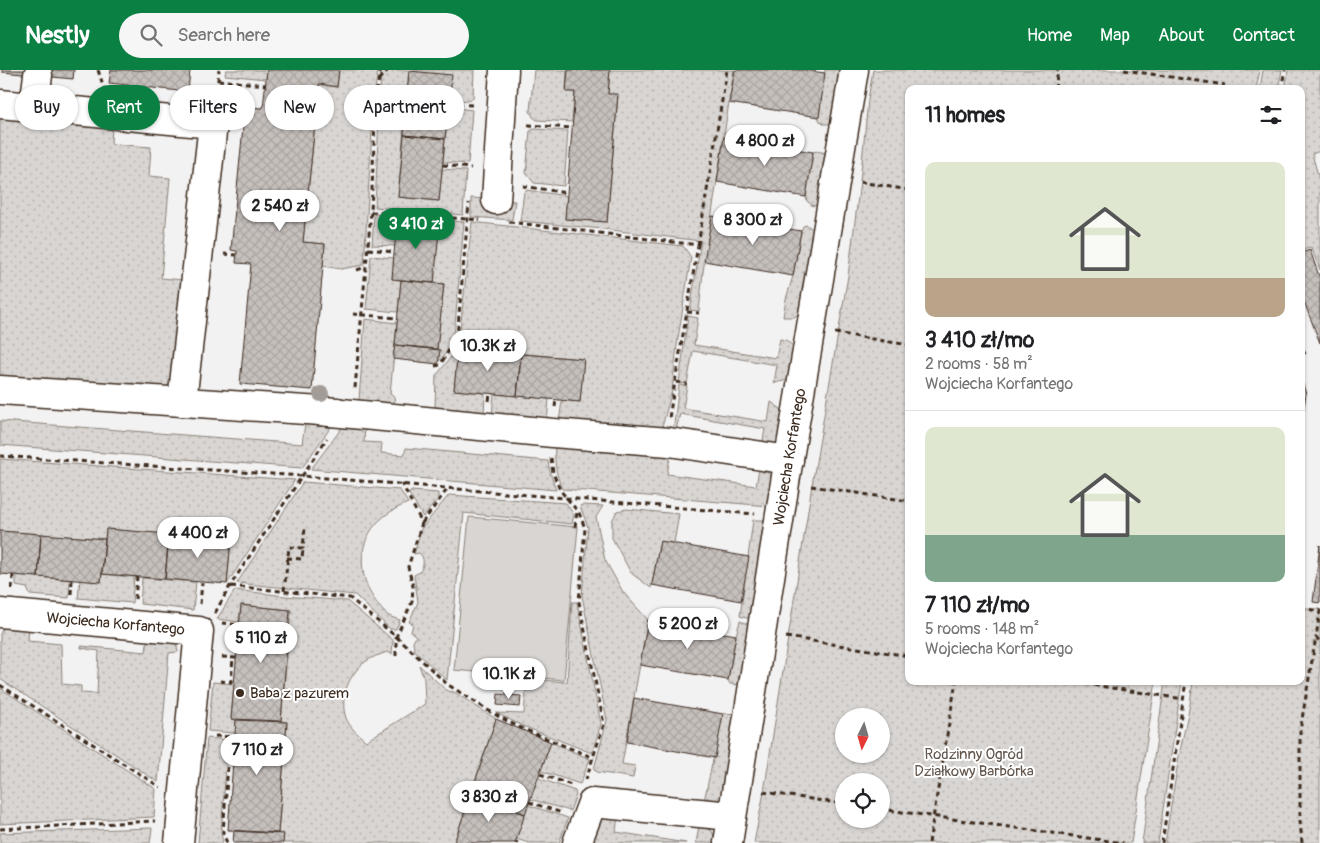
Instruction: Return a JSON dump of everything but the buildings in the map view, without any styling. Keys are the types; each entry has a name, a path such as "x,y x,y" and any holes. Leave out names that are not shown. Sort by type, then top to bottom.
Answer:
{"street":[{"path":"496,214 504,70"},
{"name":"Wojciecha Korfantego","path":"728,843 854,70"},
{"path":"37,85 38,75"},
{"path":"0,104 15,105"},
{"path":"78,111 213,124 182,402"},
{"path":"0,390 182,402 269,397 332,412 553,434 669,442 789,460"},
{"name":"Wojciecha Korfantego","path":"0,613 199,631 180,832"},
{"path":"577,843 592,803 732,816"}],"path":[{"path":"215,614 230,586 302,476 332,412 354,402 371,212 376,98 380,70"},
{"path":"379,80 388,70"},
{"path":"667,427 727,70"},
{"path":"1056,85 1058,70"},
{"path":"1124,70 1224,85"},
{"path":"1283,85 1285,70"},
{"path":"218,80 266,85"},
{"path":"464,105 474,105"},
{"path":"528,125 572,128"},
{"path":"443,165 471,168"},
{"path":"853,181 905,189"},
{"path":"522,186 567,193"},
{"path":"436,366 440,365 457,337 469,202"},
{"path":"371,212 468,220 496,214 698,245"},
{"path":"368,249 394,252"},
{"path":"357,270 366,267"},
{"path":"687,312 699,313"},
{"path":"353,314 397,318"},
{"path":"830,332 905,344"},
{"path":"1305,352 1309,351"},
{"path":"676,382 687,384"},
{"path":"553,434 551,456 553,473 560,490 577,510 585,528 579,602 604,724"},
{"path":"0,456 449,487 781,516"},
{"path":"402,484 422,522"},
{"path":"804,485 905,500"},
{"path":"396,656 396,637 412,602 413,586 408,567 422,522 449,487"},
{"path":"575,527 577,510"},
{"path":"287,558 302,559 305,528"},
{"path":"284,591 288,547 303,548"},
{"path":"135,607 137,577"},
{"path":"199,613 202,583"},
{"path":"230,586 350,598 447,684 494,714 519,727 594,758"},
{"path":"1302,843 1300,821 1300,731 1320,610 1305,608"},
{"path":"214,623 239,625"},
{"path":"780,636 905,655"},
{"path":"1316,637 1320,642"},
{"path":"216,680 231,682 233,658"},
{"path":"0,685 158,787 184,789"},
{"path":"929,843 955,685"},
{"path":"1093,685 1183,699"},
{"path":"1162,843 1185,685"},
{"path":"227,843 223,833 226,785 230,737 235,737"},
{"path":"540,774 582,789"},
{"path":"755,791 835,803"},
{"path":"529,802 564,813"},
{"path":"890,810 1123,843"},
{"path":"0,829 180,832"}],"green space":[{"path":"226,70 267,70 266,79 225,75"},
{"path":"339,70 378,70 376,85 344,85 344,130 372,130 364,265 341,269 323,266 325,244 303,242 314,130 334,130 334,86 337,87"},
{"path":"381,70 474,70 473,98 466,100 464,100 464,85 428,85 409,71 408,85 380,85"},
{"path":"534,70 567,70 566,91 575,92 572,122 537,120 533,117 530,111"},
{"path":"610,70 734,70 703,272 699,311 690,310 701,241 520,221 524,192 526,190 567,196 565,219 607,222 618,95 608,94"},
{"path":"825,70 839,70 831,124 823,124 819,120"},
{"name":"Rodzinny Ogród Działkowy Barbórka","path":"873,70 1260,70 1257,85 905,85 905,685 1155,685 1131,843 754,843 764,792 812,485 848,276"},
{"path":"1263,70 1282,70 1279,85 1261,85"},
{"path":"1288,70 1320,70 1320,151 1312,154 1320,182 1320,270 1311,247 1305,249 1305,85 1286,85"},
{"path":"464,109 472,110 468,164 443,162 446,130 464,130"},
{"path":"0,113 15,115 15,130 78,130 78,122 88,123 88,130 112,130 111,144 151,147 149,176 170,178 161,278 183,280 174,382 160,396 0,381"},
{"path":"534,129 568,131 564,186 534,183 526,173 530,131"},
{"path":"378,130 404,130 398,197 439,201 442,169 466,171 463,215 375,207"},
{"path":"813,152 826,153 819,204 813,206 807,201 806,197"},
{"path":"471,198 515,201 512,220 471,217"},
{"path":"374,214 464,222 454,336 446,353 438,362 440,350 437,349 444,284 434,283 439,221 395,246 372,245"},
{"path":"472,222 683,246 691,257 677,345 672,391 662,427 657,430 559,423 562,400 580,402 583,359 458,348"},
{"path":"807,225 814,230 799,314 794,317 783,317 801,231 803,226"},
{"path":"371,256 394,258 392,279 401,280 398,312 366,309"},
{"path":"688,316 698,318 694,345 776,358 780,339 786,340 795,348 788,380 774,383 777,365 693,351 687,384 679,383"},
{"path":"365,319 397,323 390,394 395,398 392,406 367,405 359,400"},
{"path":"458,348 454,390 485,393 484,416 439,411 435,406 436,376"},
{"path":"679,385 687,386 683,408 768,422 771,402 781,409 784,414 780,443 776,446 762,447 765,429 680,414 676,430 673,432"},
{"path":"494,394 549,399 547,422 492,416"},
{"path":"0,421 302,444 305,424 333,424 302,468 0,445"},
{"path":"344,425 365,427 364,442 382,443 381,453 404,455 406,448 548,461 556,490 311,469"},
{"path":"555,442 671,453 667,474 756,486 759,469 770,475 772,479 773,488 769,506 562,489 556,466"},
{"path":"0,459 295,480 227,584 231,540 106,529 105,539 0,531"},
{"path":"303,482 400,490 408,503 383,517 376,524 366,542 362,561 365,581 374,599 387,615 400,620 396,629 390,629 355,595 237,583"},
{"path":"411,491 438,493 438,499 423,517 409,494"},
{"path":"449,495 566,503 574,515 572,524 464,513 447,680 414,650 413,642 416,636 411,632 413,624 409,622 418,602 414,575 420,572 423,564 421,555 419,553 414,554 421,529"},
{"path":"580,506 603,506 596,517 605,560 623,592 648,620 622,764 635,766 633,778 597,772 594,769 607,720 582,596 588,527"},
{"path":"626,509 679,514 674,543 660,541 651,588 631,573 612,538 612,521 617,511"},
{"path":"469,517 578,527 564,680 454,670"},
{"path":"753,520 764,520 765,526 750,619 740,616"},
{"path":"102,574 134,577 132,603 78,598 80,580 101,582"},
{"path":"16,575 70,580 69,598 30,595 27,588 16,586"},
{"path":"142,578 196,582 193,610 140,604"},
{"path":"235,590 347,601 393,640 392,654 387,652 365,662 354,673 347,687 344,702 346,718 352,728 366,741 425,704 424,679 419,665 447,691 454,692 496,719 454,843 283,843 283,834 278,833 287,722 281,721 291,610 241,605 239,622 217,619"},
{"path":"572,602 577,602 601,724 592,753 523,726 496,713 524,714 527,679 567,682"},
{"path":"1305,609 1320,609 1320,843 1165,843 1179,756 1192,685 1305,685"},
{"path":"740,621 750,625 740,685 730,684 728,680"},
{"path":"10,623 29,623 28,641 61,644 62,684 81,686 81,693 97,694 99,651 81,648 81,646 146,652 148,633 168,637 174,642 178,652 169,653 158,782 0,679 0,634"},
{"path":"213,682 234,684 231,719 236,720 236,733 208,731"},
{"path":"1164,685 1181,685 1158,843 1142,843"},
{"path":"0,688 156,789 154,817 0,824"},
{"path":"736,713 720,802 704,801 723,714"},
{"path":"207,738 228,740 221,833 223,843 198,843"},
{"path":"551,742 590,759 580,784 541,771"},
{"path":"538,778 575,791 576,795 570,811 530,799"},
{"path":"528,805 568,818 559,843 529,843 516,839"},
{"path":"618,815 616,832 686,843 586,843 600,818"},
{"path":"699,826 711,830 714,835 713,843 696,843"},
{"path":"152,828 150,843 0,843 0,833"}],"place":[{"name":"Baba z pazurem","path":"240,693"}]}
